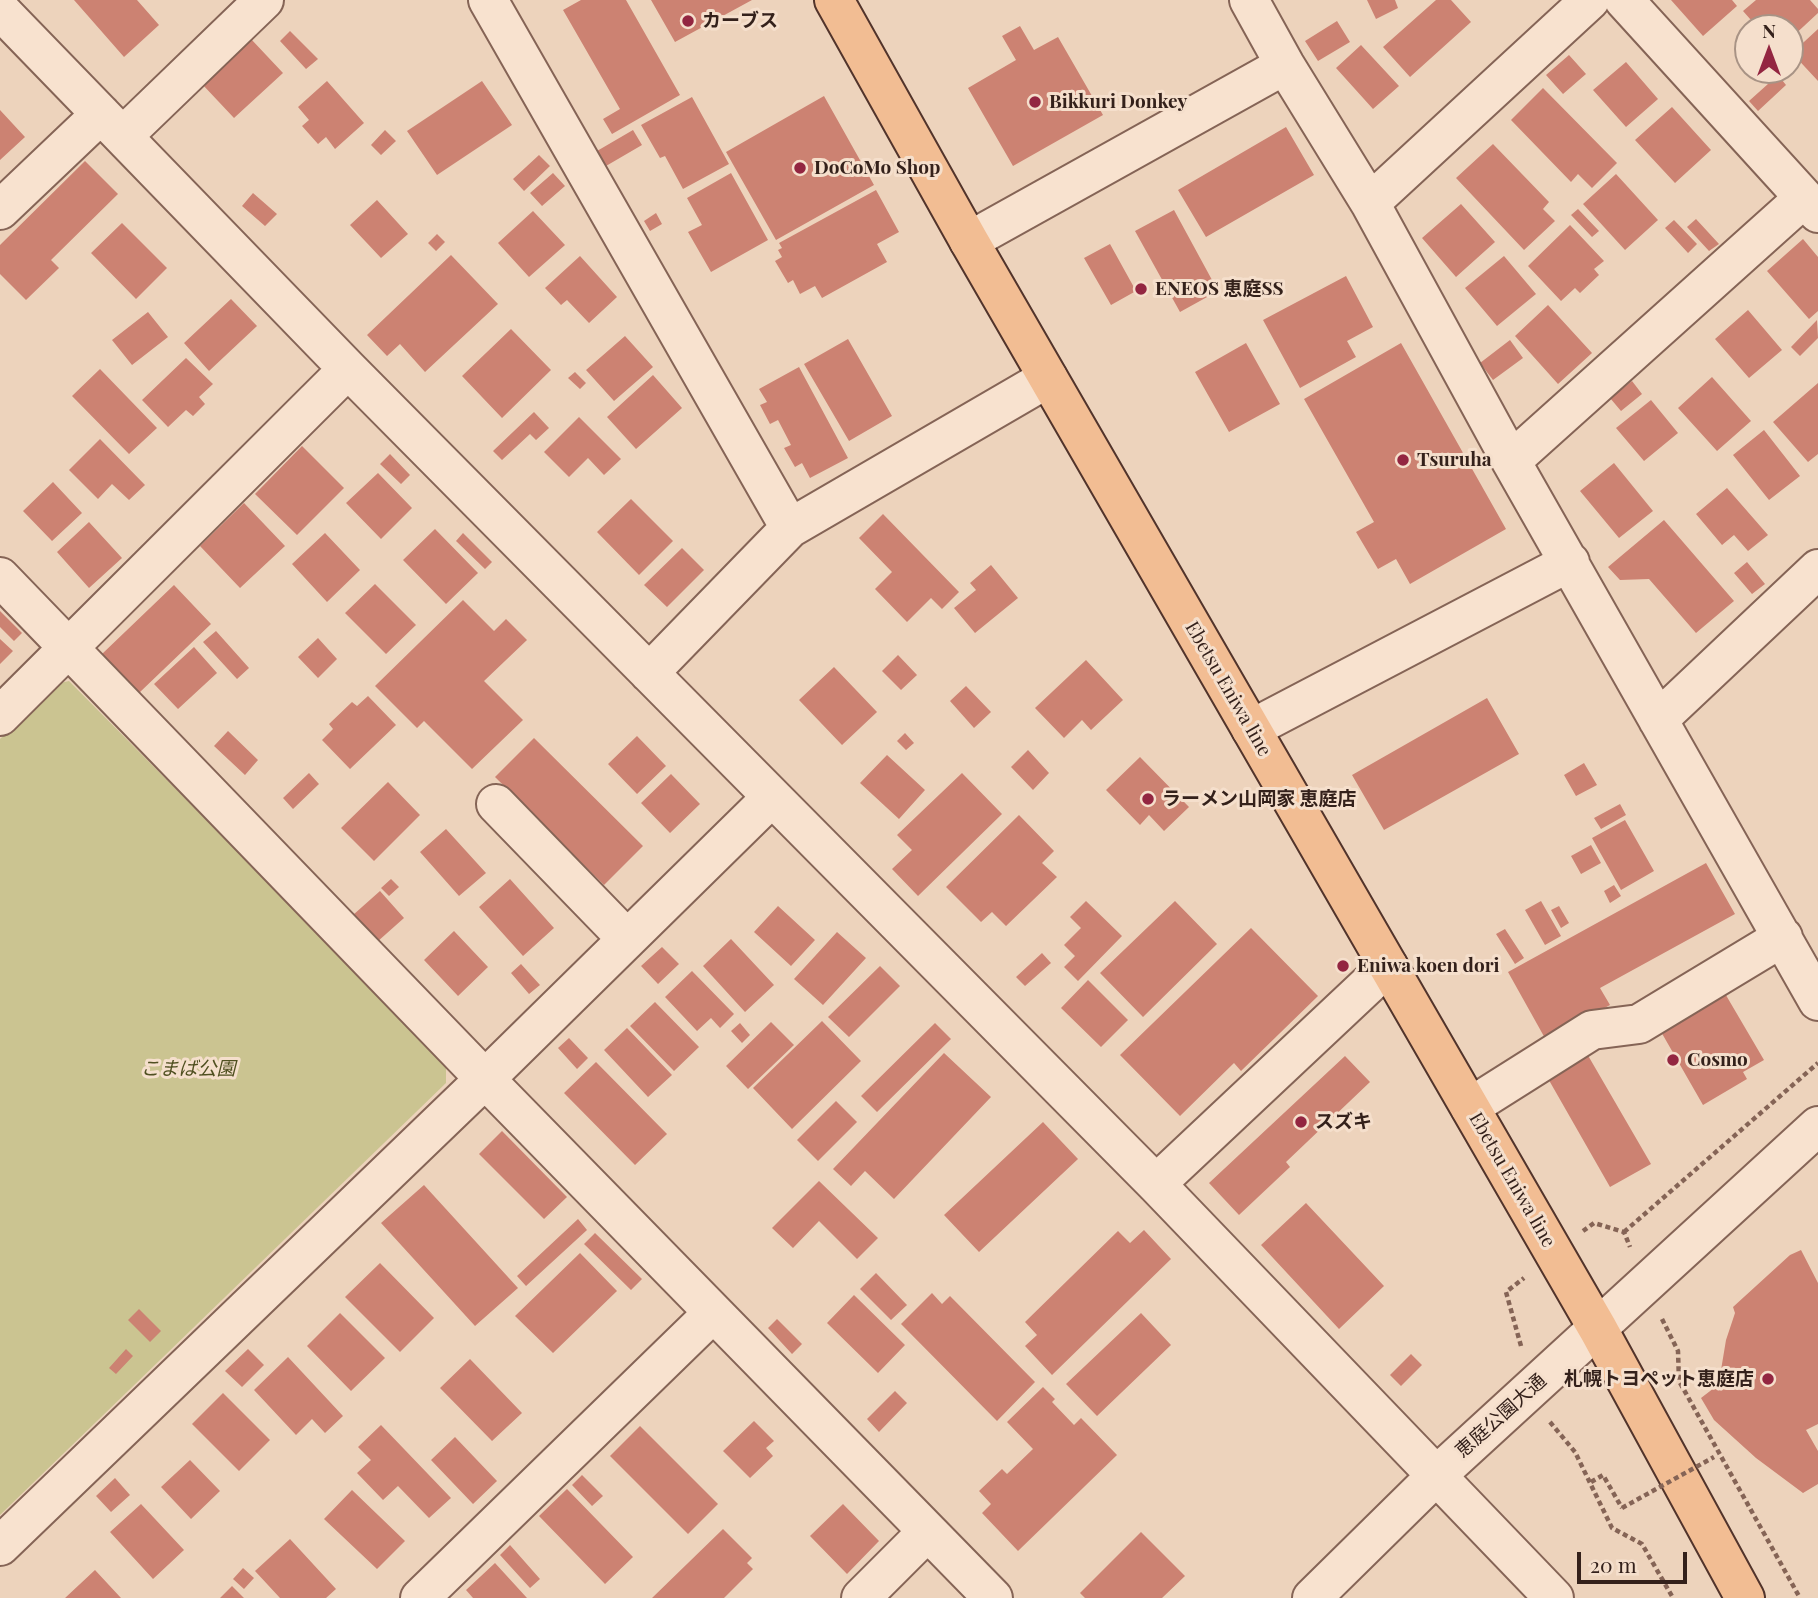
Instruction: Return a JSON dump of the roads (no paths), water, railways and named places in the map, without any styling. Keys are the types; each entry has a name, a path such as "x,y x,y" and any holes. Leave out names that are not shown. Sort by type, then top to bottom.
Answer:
{"main road":[{"name":"Ebetsu Eniwa line","path":"834,0 969,241 1598,1329 1745,1598"}],"street":[{"path":"0,210 112,125 264,0"},
{"path":"488,0 790,528"},
{"path":"1249,0 1285,65 1370,203 1511,461 1818,1001"},
{"path":"1370,203 1590,0"},
{"path":"1511,461 1811,206 1624,0"},
{"path":"0,10 348,369 1156,1184 1554,1598"},
{"path":"969,241 1285,65"},
{"path":"0,716 348,369"},
{"path":"649,673 790,528 1048,378"},
{"path":"1251,729 1570,562"},
{"path":"1658,720 1818,569"},
{"path":"0,578 993,1598"},
{"path":"0,1546 485,1079 771,798"},
{"path":"496,804 627,939"},
{"path":"1469,1107 1592,1030 1639,1024 1783,937"},
{"path":"1156,1184 1388,966"},
{"name":"恵庭公園大通","path":"1312,1598 1437,1475 1818,1126"},
{"path":"420,1598 713,1313"},
{"path":"861,1598 927,1532"}],"place":[{"name":"カーブス","path":"688,21"},
{"name":"Bikkuri Donkey","path":"1035,102"},
{"name":"DoCoMo Shop","path":"800,168"},
{"name":"ENEOS 恵庭SS","path":"1141,289"},
{"name":"Tsuruha","path":"1403,460"},
{"name":"ラーメン山岡家 恵庭店","path":"1148,799"},
{"name":"Eniwa koen dori","path":"1343,966"},
{"name":"Cosmo","path":"1673,1060"},
{"name":"スズキ","path":"1301,1122"},
{"name":"札幌トヨペット恵庭店","path":"1768,1379"}],"park label":[{"name":"こまば公園","path":"188,1069"}]}
